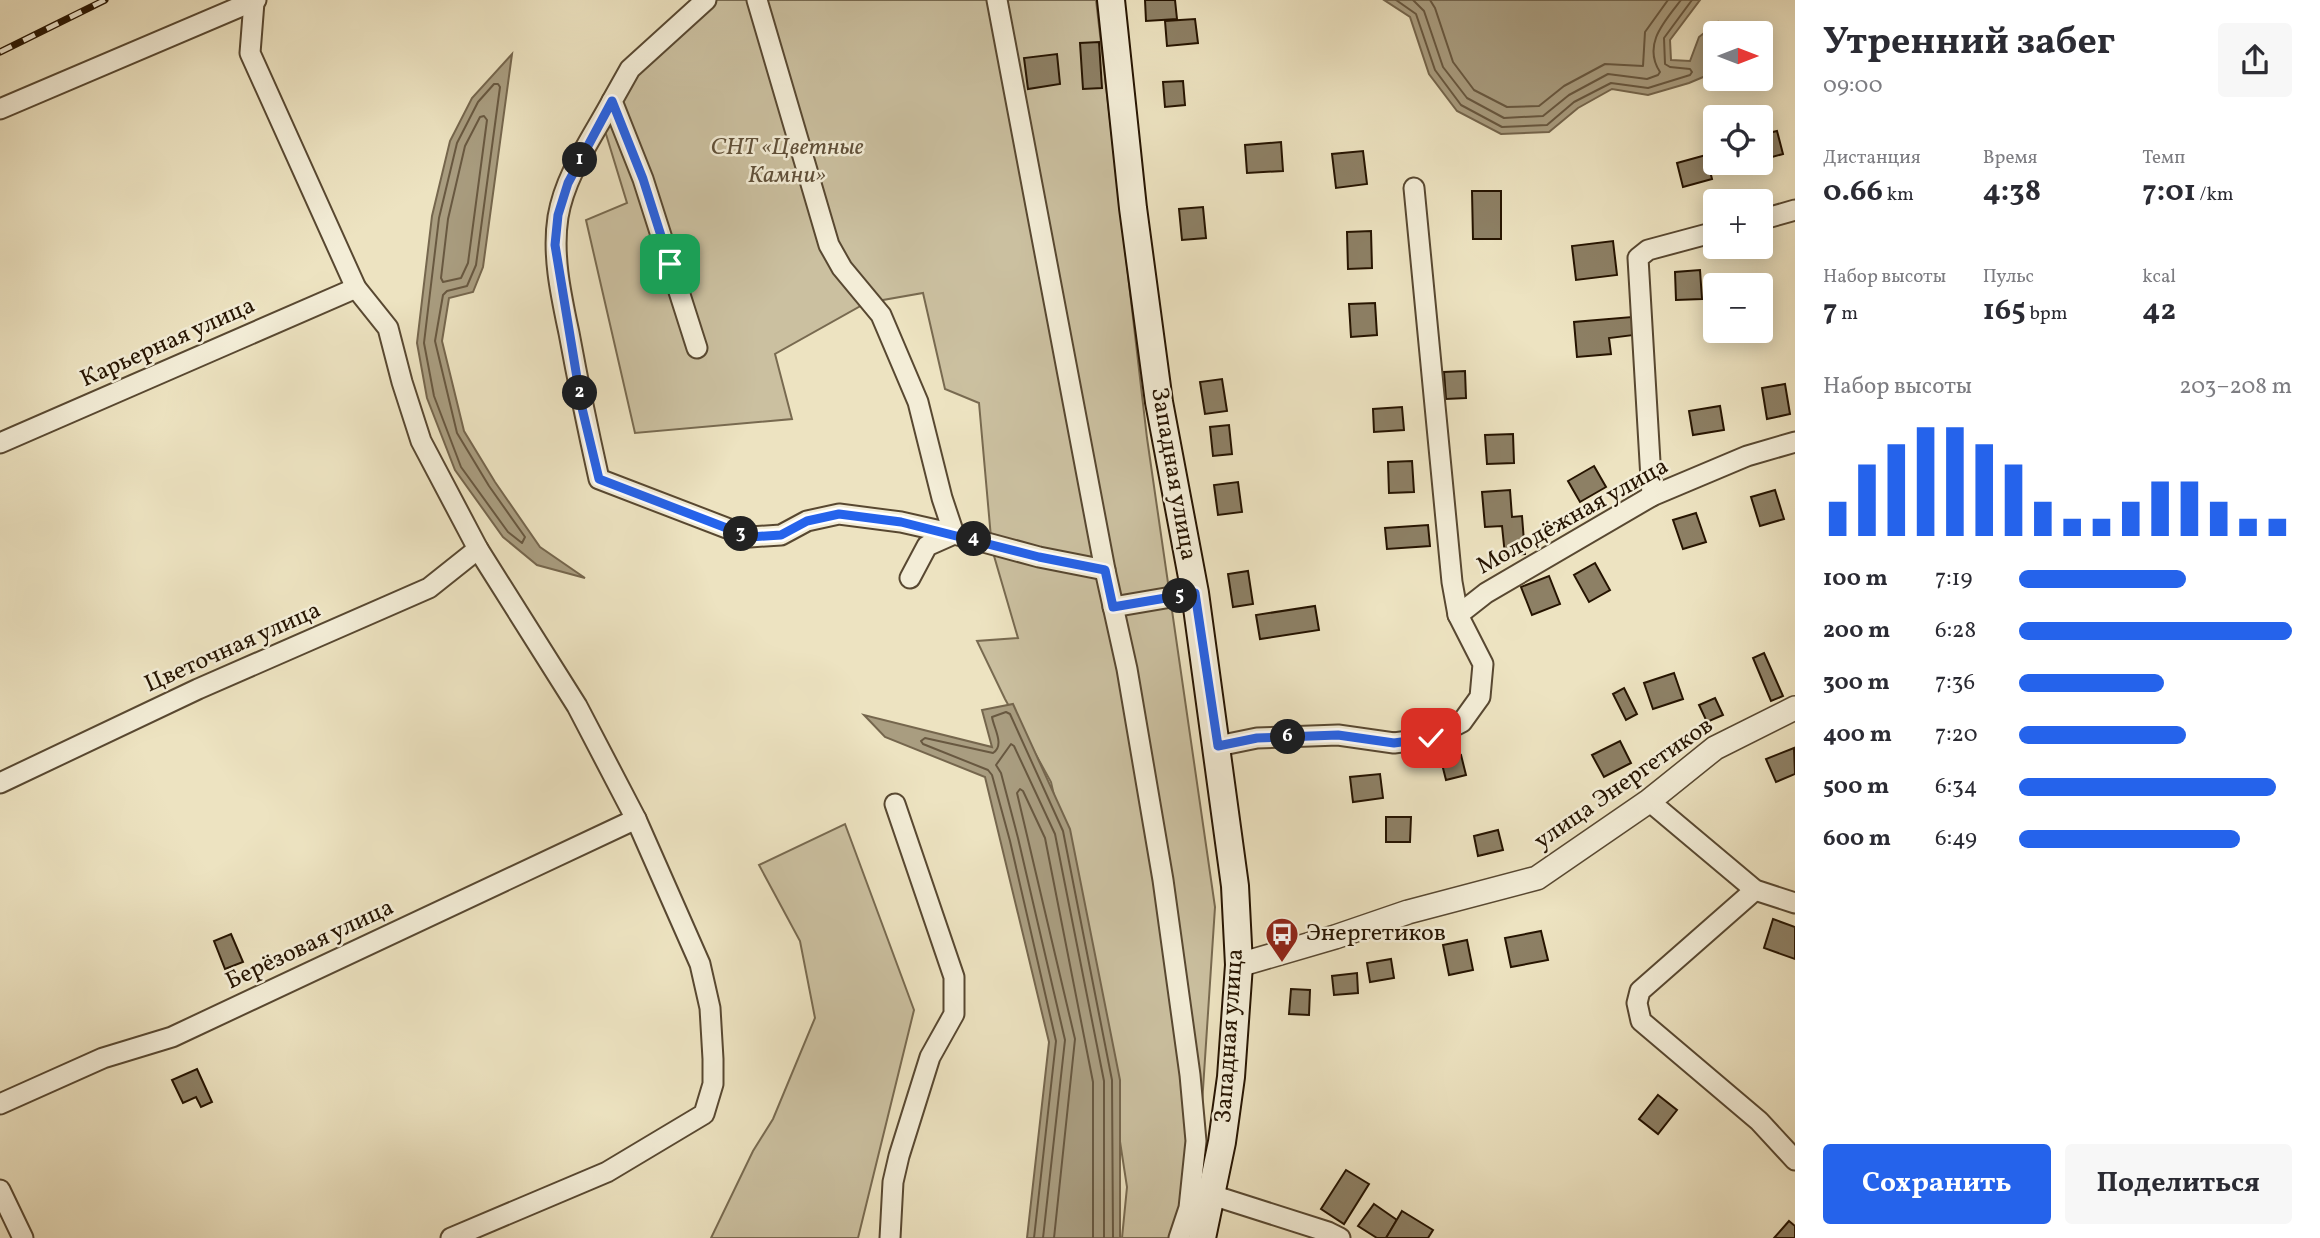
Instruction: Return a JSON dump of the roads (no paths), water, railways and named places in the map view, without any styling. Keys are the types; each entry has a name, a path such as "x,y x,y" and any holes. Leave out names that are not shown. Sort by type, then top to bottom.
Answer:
{"main road":[{"name":"Западная улица","path":"1111,0 1133,208 1159,402 1195,593 1236,886 1239,965 1231,1077 1212,1195 1202,1238"}],"street":[{"path":"706,0 630,69 568,183 558,215 555,245 582,408 599,479 750,537 781,535 807,521 839,514 901,522 1039,557 1105,570"},
{"path":"757,0 829,245 842,268 881,315 918,402 942,498 954,534"},
{"path":"997,0 1105,570 1127,669 1163,880 1190,1075 1196,1141 1189,1208 1180,1238"},
{"path":"0,109 255,1 250,52 356,288 388,328 421,441 478,549 577,706 636,818 700,964 708,997 713,1046 713,1084 704,1114 607,1172 451,1238"},
{"path":"612,101 643,179 697,348"},
{"path":"1218,746 1257,738 1338,735 1394,743 1431,738 1462,722 1480,697 1483,664 1458,615 1452,582 1414,188"},
{"path":"1773,217 1795,211"},
{"path":"1651,496 1638,258 1648,250 1703,235"},
{"name":"Карьерная улица","path":"0,443 356,288"},
{"name":"Молодёжная улица","path":"1458,615 1486,593 1651,496 1747,456 1795,442"},
{"path":"910,578 927,546 954,534"},
{"name":"Цветочная улица","path":"0,783 198,689 429,588 478,549"},
{"path":"1113,607 1195,593"},
{"name":"улица Энергетиков","path":"1239,965 1408,912 1537,878 1649,801 1715,748 1795,708"},
{"path":"1649,801 1755,890 1795,903"},
{"path":"890,1238 893,1182 899,1156 930,1057 954,1014 954,977 895,804"},
{"name":"Берёзовая улица","path":"0,1104 103,1059 172,1037 636,818"},
{"path":"1755,890 1699,941 1649,980 1640,991 1637,1003 1641,1021 1759,1121 1795,1160"},
{"path":"0,1190 23,1238"},
{"path":"1212,1195 1340,1238"}],"water":[{"path":"1384,0 1700,0 1670,40 1671,60 1690,61 1699,37 1703,34 1703,77 1648,95 1612,89 1578,108 1549,132 1501,134 1457,111 1429,74 1410,17"},
{"path":"512,54 483,267 473,292 449,298 442,341 464,431 540,547 585,578 537,565 503,537 455,470 427,398 417,343 432,216 450,141 472,98"},
{"path":"1013,704 1070,829 1120,1080 1120,1238 1027,1238 1049,1042 985,777 885,737 864,715 992,747 982,710"}],"railway":[{"path":"0,52 105,0"}],"place":[{"name":"Энергетиков","path":"1282,964"}],"park label":[{"name":"СНТ «Цветные Камни»","path":"787,162"}]}
